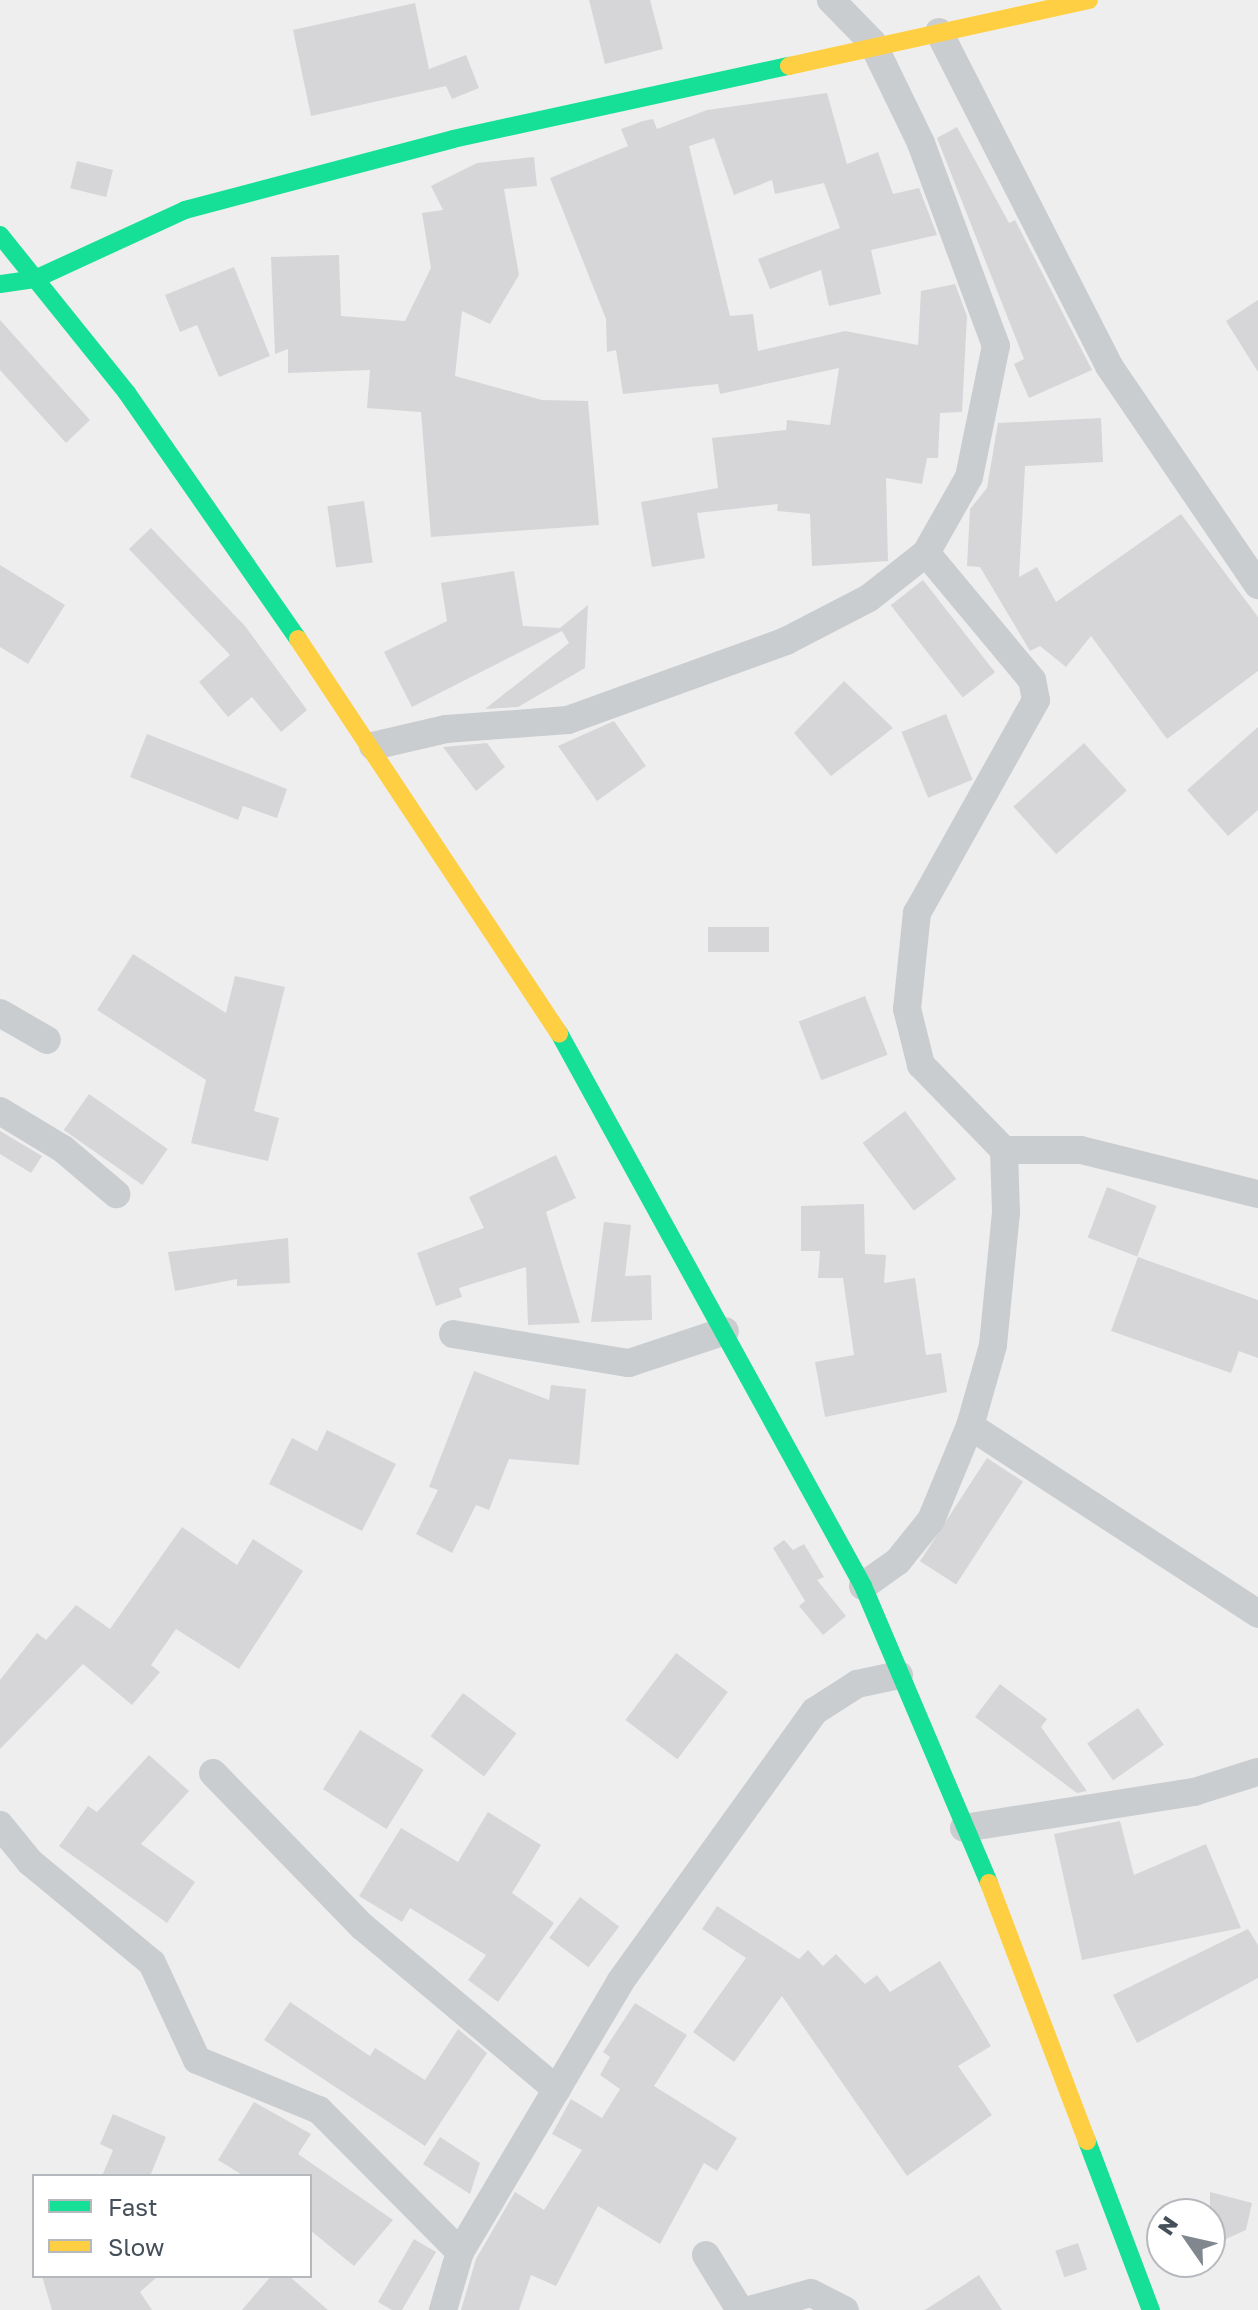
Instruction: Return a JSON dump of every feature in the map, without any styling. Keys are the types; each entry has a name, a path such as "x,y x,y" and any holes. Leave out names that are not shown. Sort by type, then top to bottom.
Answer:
{"main road":[{"path":"0,284 35,279 185,210 872,42 939,32 1089,0"},
{"path":"0,235 127,393 373,746 571,1051 863,1586 964,1828 1151,2310"}],"street":[{"path":"373,746 446,729 568,720 786,641 869,598 926,553 969,477 996,346 921,143 872,42 831,0"},
{"path":"939,32 1109,366 1258,585"},
{"path":"926,553 1032,680 1036,700 917,913 907,1009 921,1065 1004,1150 1081,1150 1258,1194"},
{"path":"0,1013 47,1040"},
{"path":"0,1111 116,1194"},
{"path":"863,1586 898,1561 931,1520 970,1426 993,1345 1004,1150"},
{"path":"453,1334 629,1363 725,1331"},
{"path":"970,1426 1258,1614"},
{"path":"443,2310 460,2252 620,1982 815,1711 857,1684 899,1675"},
{"path":"964,1828 1194,1792 1258,1772"},
{"path":"213,1773 363,1927 557,2090"},
{"path":"0,1825 30,1862 152,1963 197,2060 319,2110 460,2252"},
{"path":"706,2255 740,2310"},
{"path":"749,2310 811,2293 845,2310"}],"building":[{"path":"589,0 650,0 663,49 605,64"},
{"path":"415,3 429,69 466,55 479,88 452,99 446,86 311,116 293,30"},
{"path":"827,93 847,164 878,152 893,194 919,188 937,235 871,250 881,294 829,306 821,270 770,289 758,259 840,228 824,183 775,194 772,180 734,195 714,138 689,146 730,316 753,314 758,351 845,331 918,345 921,291 955,284 967,316 962,412 940,413 938,458 927,458 922,484 886,478 888,561 812,566 810,514 777,511 778,504 697,513 705,558 652,567 641,502 718,488 712,438 786,430 787,420 830,425 839,368 720,394 718,384 623,394 616,350 607,352 606,319 550,178 628,146 621,129 643,121 653,119 657,129 707,110"},
{"path":"957,127 1009,223 1015,220 1092,370 1029,398 1014,364 1024,359 937,138"},
{"path":"534,157 537,186 504,189 519,275 490,324 462,311 455,376 542,400 588,401 599,525 431,537 421,412 367,408 370,370 288,373 288,349 275,354 271,257 339,255 341,316 405,321 431,268 422,213 443,210 431,186 477,163"},
{"path":"77,161 113,170 106,197 70,188"},
{"path":"234,267 270,356 219,377 197,325 180,332 165,295"},
{"path":"1258,300 1258,372 1226,321"},
{"path":"0,320 90,420 66,443 0,370"},
{"path":"1101,418 1103,462 1025,466 1019,577 1037,567 1056,602 1181,514 1258,617 1258,671 1167,739 1091,636 1066,667 1040,646 1030,651 980,567 967,566 970,509 987,488 998,423"},
{"path":"364,501 373,562 336,568 327,506"},
{"path":"151,528 245,626 307,710 281,732 252,697 228,717 199,682 230,655 129,549"},
{"path":"0,565 65,605 28,664 0,647"},
{"path":"514,571 523,626 560,628 588,605 585,668 518,707 485,709 569,643 562,631 412,707 384,652 447,621 441,583"},
{"path":"923,580 995,672 963,697 891,605"},
{"path":"844,681 893,728 831,776 794,733"},
{"path":"946,714 973,780 928,798 901,732"},
{"path":"614,721 646,766 597,801 558,746"},
{"path":"1258,727 1258,810 1228,836 1187,790"},
{"path":"147,734 287,789 277,818 243,806 238,820 130,777"},
{"path":"487,743 505,767 476,791 443,747"},
{"path":"1084,743 1127,791 1056,854 1013,807"},
{"path":"708,927 769,927 769,952 708,952"},
{"path":"133,954 226,1013 235,976 285,987 254,1111 279,1118 268,1161 191,1143 206,1080 97,1010"},
{"path":"865,996 888,1055 821,1080 799,1021"},
{"path":"89,1094 168,1149 142,1185 64,1130"},
{"path":"905,1111 956,1179 914,1211 863,1143"},
{"path":"0,1131 42,1156 31,1173 0,1154"},
{"path":"556,1155 576,1198 546,1212 580,1323 528,1325 526,1267 459,1288 462,1297 436,1306 417,1253 484,1228 469,1197"},
{"path":"1107,1187 1156,1206 1137,1256 1088,1237"},
{"path":"864,1204 865,1254 886,1255 884,1283 915,1278 926,1355 941,1353 947,1392 825,1417 815,1362 854,1355 843,1278 818,1278 820,1251 801,1251 801,1206"},
{"path":"604,1222 631,1225 625,1276 651,1275 652,1320 591,1322"},
{"path":"288,1238 290,1283 237,1286 237,1279 175,1291 168,1252"},
{"path":"1138,1257 1258,1300 1258,1358 1239,1351 1231,1373 1111,1331"},
{"path":"474,1371 549,1400 551,1385 586,1389 579,1465 509,1459 489,1510 476,1505 452,1553 416,1534 438,1490 429,1487"},
{"path":"327,1430 396,1464 362,1531 269,1484 292,1438 317,1451"},
{"path":"987,1458 1023,1481 956,1585 920,1561"},
{"path":"182,1527 237,1565 253,1539 303,1571 239,1669 176,1629 151,1665 160,1672 132,1705 83,1664 0,1749 0,1680 37,1633 46,1640 76,1605 110,1629"},
{"path":"784,1540 793,1550 804,1544 824,1577 817,1580 846,1616 823,1635 799,1606 805,1601 773,1548"},
{"path":"676,1653 728,1692 677,1759 625,1720"},
{"path":"1000,1684 1047,1719 1041,1727 1087,1791 1077,1793 975,1717"},
{"path":"463,1693 517,1733 484,1776 431,1736"},
{"path":"1138,1708 1164,1745 1113,1780 1087,1744"},
{"path":"360,1730 424,1770 387,1829 323,1789"},
{"path":"149,1755 189,1791 141,1844 195,1882 167,1923 59,1846 88,1806 97,1812"},
{"path":"488,1812 541,1845 512,1893 554,1923 498,2002 468,1980 486,1955 410,1908 402,1922 359,1896 401,1828 458,1862"},
{"path":"1120,1821 1134,1875 1206,1844 1241,1928 1082,1960 1054,1834"},
{"path":"580,1897 619,1926 588,1967 549,1938"},
{"path":"717,1906 799,1959 808,1950 823,1966 836,1954 865,1984 877,1975 890,1992 940,1961 991,2046 958,2066 992,2115 907,2176 782,1996 734,2062 693,2032 746,1958 702,1929"},
{"path":"1248,1929 1258,1945 1258,1978 1137,2043 1113,1995"},
{"path":"290,2002 370,2056 375,2048 425,2080 458,2029 487,2053 425,2146 264,2040"},
{"path":"635,2003 687,2035 654,2086 737,2138 717,2171 704,2163 660,2244 598,2206 556,2286 531,2275 519,2310 461,2310 476,2259 515,2192 544,2210 582,2150 552,2134 571,2099 602,2118 620,2089 600,2075 610,2057 603,2052"},
{"path":"254,2102 311,2134 298,2154 393,2220 354,2266 312,2232 312,2174 241,2174 218,2160"},
{"path":"113,2114 166,2137 151,2174 103,2174 113,2150 100,2144"},
{"path":"440,2137 480,2163 470,2194 423,2164"},
{"path":"1210,2192 1252,2203 1246,2230 1226,2239 1226,2198 1210,2198"},
{"path":"414,2239 436,2252 402,2310 392,2310 378,2302"},
{"path":"1078,2243 1087,2269 1064,2277 1055,2251"},
{"path":"979,2275 1002,2310 925,2310"},
{"path":"43,2278 156,2278 140,2292 152,2310 52,2310"},
{"path":"269,2278 291,2278 328,2310 242,2310"}],"traffic: fast":[{"path":"0,284 35,279 185,210 453,139 789,66"},
{"path":"0,235 127,393 298,639"},
{"path":"559,1033 863,1586 989,1883"},
{"path":"1087,2141 1151,2310"}],"traffic: slow":[{"path":"789,66 1089,0"},
{"path":"298,639 559,1033"},
{"path":"989,1883 1087,2141"}]}
